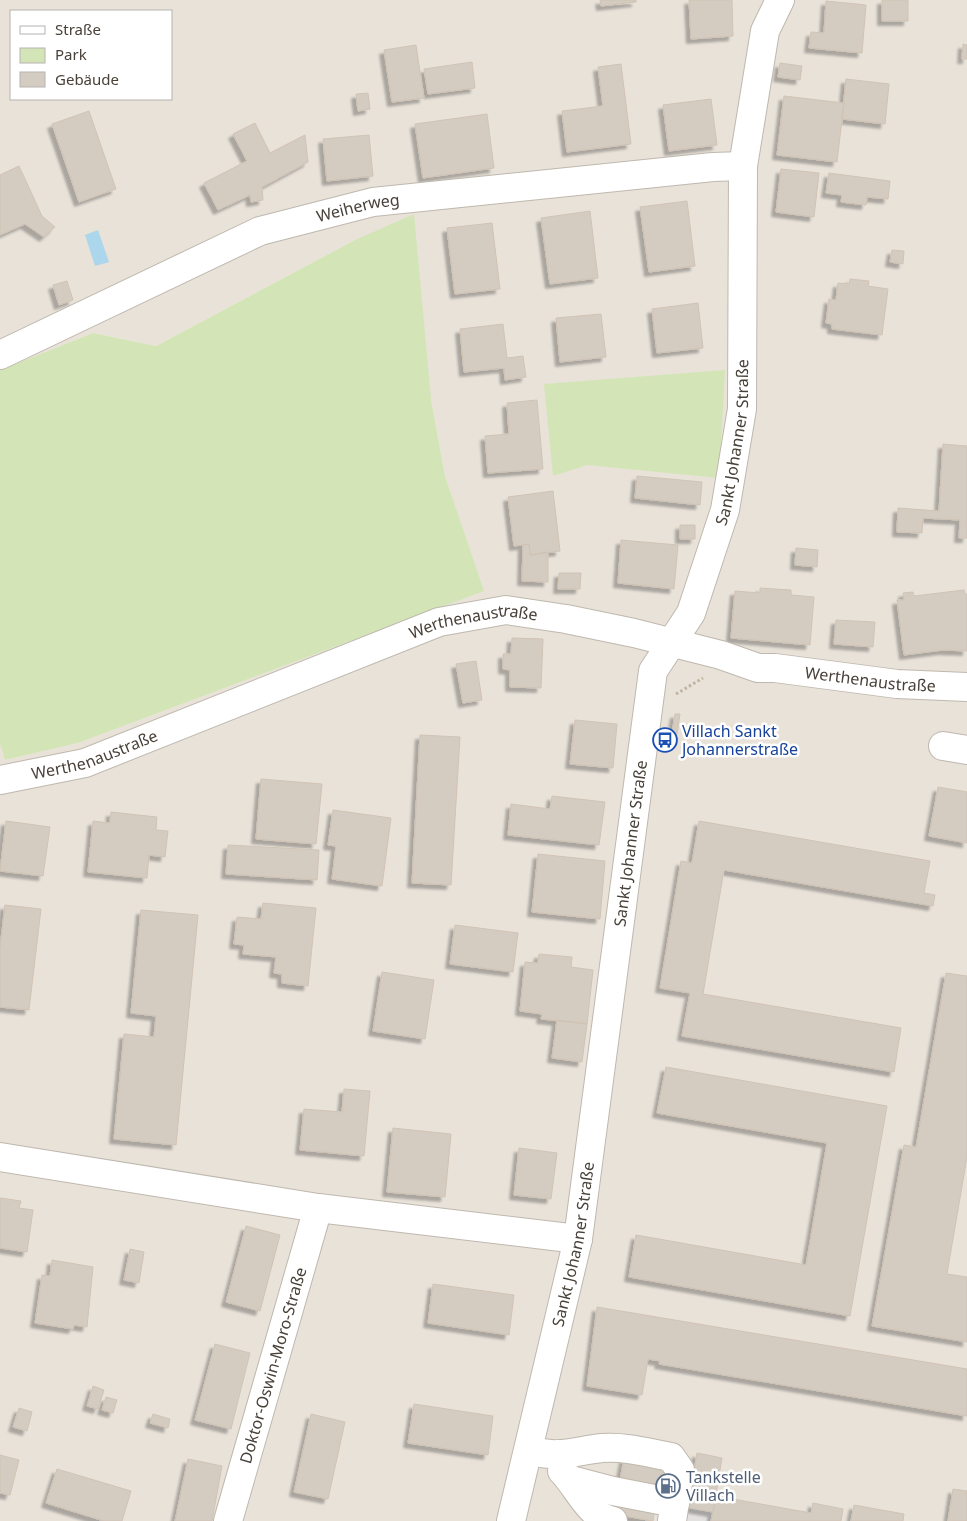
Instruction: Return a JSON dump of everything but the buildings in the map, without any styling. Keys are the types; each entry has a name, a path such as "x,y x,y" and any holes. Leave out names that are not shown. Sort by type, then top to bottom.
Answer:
{"street":[{"name":"Sankt Johanner Straße","path":"511,1521 537,1452 578,1239 653,671 691,613 724,510 742,409 743,166 765,31 780,0"},
{"name":"Weiherweg","path":"0,355 260,231 373,202 713,167 743,166"},
{"name":"Werthenaustraße","path":"0,780 85,763 439,622 506,610 566,619 673,642 758,668 775,668 897,684 967,687"},
{"path":"0,1157 318,1208 578,1239"},
{"name":"Doktor-Oswin-Moro-Straße","path":"228,1521 318,1208"},
{"path":"537,1452 586,1470 614,1491 675,1503 680,1470 671,1457 626,1449 602,1448 586,1470 584,1503 604,1519 614,1521"}],"shaded area":[{"path":"0,0 967,0 967,1521 0,1521 0,744 5,760 78,743 483,591 445,476 431,399 353,241 156,346 93,333 0,370"},
{"path":"690,1508 713,1512 711,1521 687,1521"}],"green space":[{"path":"414,214 431,399 445,476 484,591 78,743 5,760 0,744 0,370 93,333 156,346 353,241"},
{"path":"725,370 719,478 587,465 553,476 544,384"}],"water":[{"path":"98,230 109,262 95,266 85,235"}],"place":[{"name":"Villach Sankt Johannerstraße","path":"665,740"},
{"name":"Tankstelle Villach","path":"668,1486"}]}
